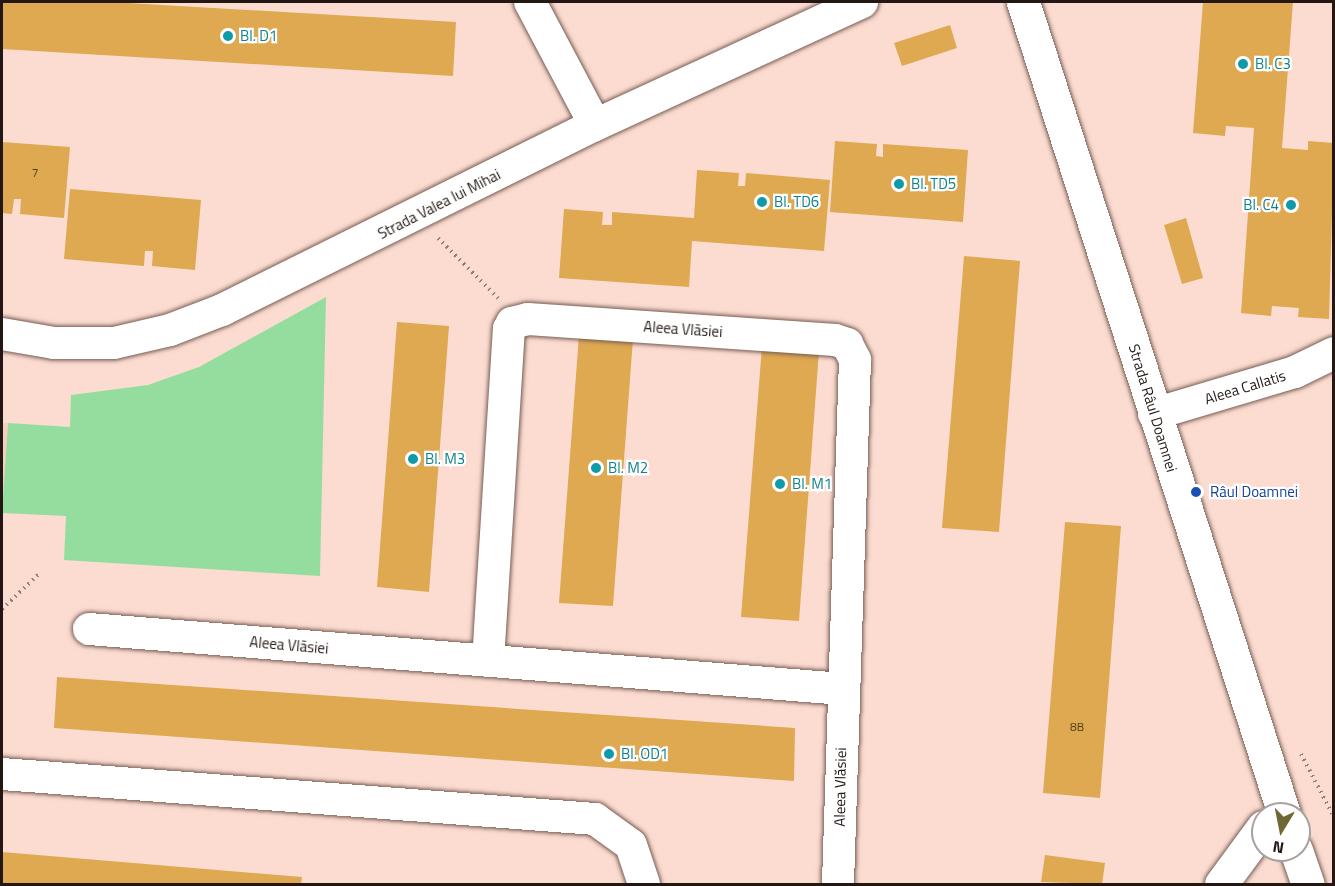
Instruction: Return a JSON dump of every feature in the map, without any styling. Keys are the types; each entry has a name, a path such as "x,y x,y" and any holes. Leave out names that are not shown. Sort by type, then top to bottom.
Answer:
{"main road":[{"name":"Strada Râul Doamnei","path":"1023,2 1275,802"},
{"path":"1221,885 1251,844"},
{"path":"1300,862 1308,885"}],"street":[{"path":"530,2 595,126"},
{"name":"Strada Valea lui Mihai","path":"2,334 54,343 114,343 170,330 222,310 595,126 862,2"},
{"path":"488,661 509,329 520,320"},
{"name":"Aleea Vlăsiei","path":"520,320 835,340 847,344 855,360 838,885"},
{"name":"Aleea Callatis","path":"1154,414 1295,372 1334,353"},
{"name":"Aleea Vlăsiei","path":"89,629 843,689"},
{"path":"2,774 595,819 631,845 645,885"}],"path":[{"path":"415,215 520,320"},
{"path":"2,609 38,575"}],"shaded area":[{"path":"2,423 8,423 2,516"}],"green space":[{"path":"326,297 320,576 64,560 66,516 2,513 8,423 70,427 71,395 148,385 199,367"}],"building":[{"name":"Bl. D1","path":"2,2 111,2 456,22 453,76 2,49"},
{"path":"1203,2 1293,2 1282,148 1308,150 1308,141 1334,143 1329,319 1298,317 1299,308 1272,306 1271,316 1241,313 1254,128 1226,126 1225,136 1193,133"},
{"path":"950,25 957,48 902,66 894,43"},
{"name":"Bl. TD5","path":"835,141 877,144 876,156 883,157 883,144 968,150 963,222 830,212"},
{"path":"2,142 70,147 64,218 20,214 21,199 14,199 12,214 2,213"},
{"path":"697,170 739,173 738,186 745,186 746,173 830,180 824,251 692,241 689,287 559,278 564,209 603,212 602,225 612,225 612,212 694,218"},
{"path":"70,189 201,200 195,270 152,266 153,251 145,251 144,266 64,259"},
{"path":"1186,218 1203,278 1182,284 1164,225"},
{"path":"964,256 1020,261 999,532 942,528"},
{"name":"Bl. M3","path":"397,322 449,326 429,592 377,587"},
{"name":"Bl. M2","path":"579,335 633,339 613,606 559,603"},
{"name":"Bl. M1","path":"762,346 819,351 799,621 741,617"},
{"path":"1065,522 1121,526 1100,798 1043,793"},
{"name":"Bl. OD1","path":"57,677 795,728 794,781 54,728"},
{"path":"2,852 302,877 301,884 2,884"},
{"path":"1045,855 1105,863 1102,884 1041,882"}],"place":[{"name":"Bl. D1","path":"228,36"},
{"name":"Bl. C3","path":"1243,64"},
{"name":"Bl. TD5","path":"899,184"},
{"name":"Bl. TD6","path":"762,202"},
{"name":"Bl. C4","path":"1291,205"},
{"name":"Bl. M3","path":"413,459"},
{"name":"Bl. M2","path":"596,468"},
{"name":"Bl. M1","path":"780,484"},
{"name":"Râul Doamnei","path":"1196,492"},
{"name":"Bl. OD1","path":"609,754"}]}
